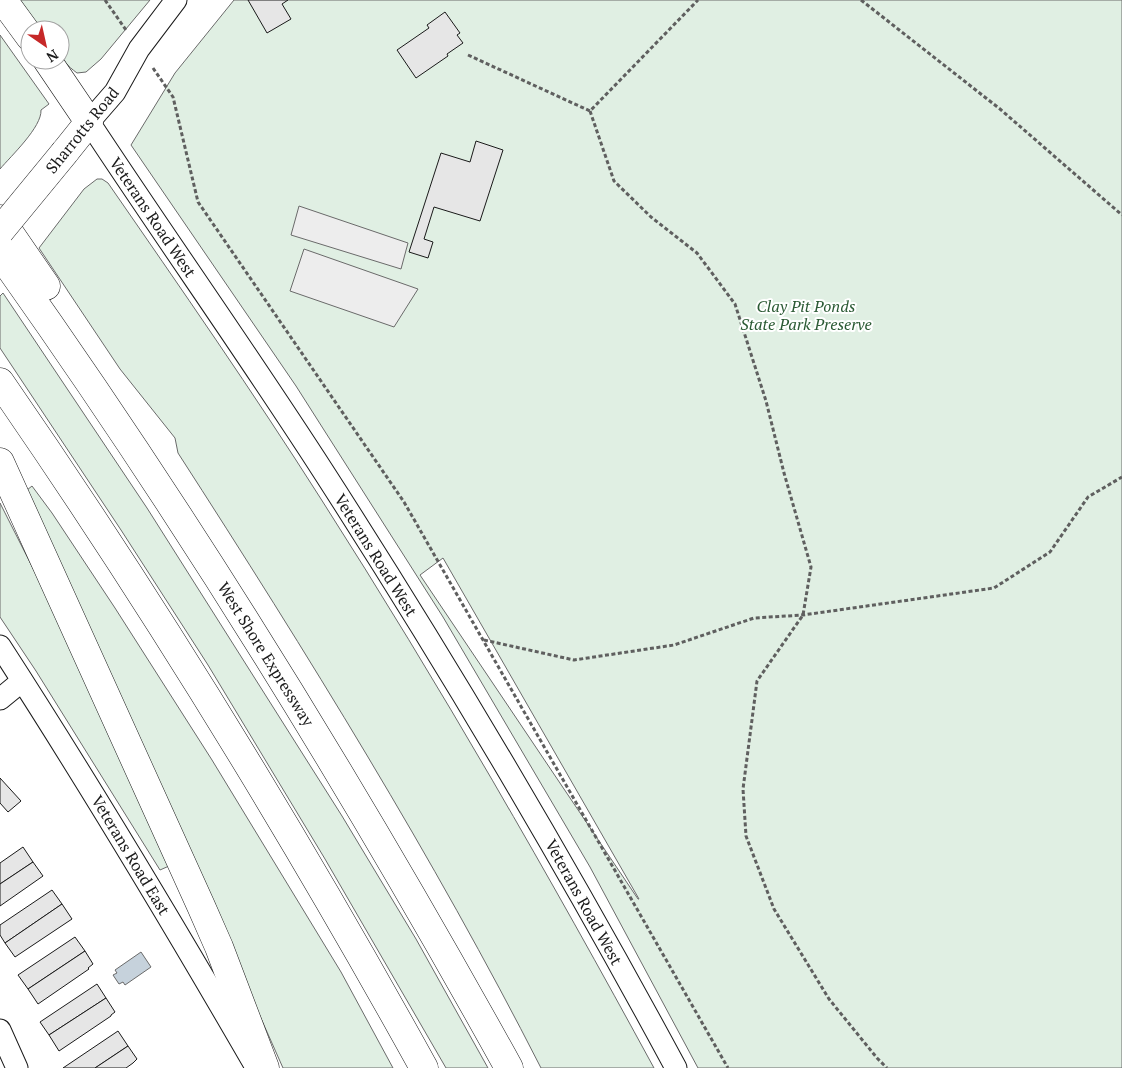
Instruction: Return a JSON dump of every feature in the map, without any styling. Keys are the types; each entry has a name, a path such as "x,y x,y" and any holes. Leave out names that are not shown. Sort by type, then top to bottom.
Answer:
{"main road":[{"path":"3,0 20,23"},
{"name":"Veterans Road West","path":"54,70 89,122"},
{"name":"Sharrotts Road","path":"0,231 89,122"},
{"path":"0,219 64,312 143,462"},
{"name":"West Shore Expressway","path":"0,254 71,354 240,610 329,754 417,904 509,1068"},
{"path":"0,382 107,542 224,726 332,906 424,1068"},
{"path":"0,462 219,947 265,1068"}],"street":[{"name":"Sharrotts Road","path":"89,122 115,92 139,49 176,0"},
{"name":"Veterans Road West","path":"89,122 231,330 368,541 501,757 676,1068"},
{"name":"Veterans Road East","path":"0,646 152,888 256,1068"},
{"path":"0,699 22,681"},
{"path":"0,1030 17,1068"}],"path":[{"path":"105,0 173,97 198,202 404,502 728,1068"},
{"path":"590,110 698,0"},
{"path":"861,0 1000,109 1122,215"},
{"path":"468,55 590,110 614,181 651,216 697,253 735,304 766,402 811,567 803,615 757,681 743,789 746,836 774,909 829,999 887,1068"},
{"path":"483,640 574,660 674,645 754,618 803,615 994,588 1050,552 1088,497 1122,477"}],"green space":[{"path":"18,0 150,0 101,59 86,72 77,73 70,67 70,20 33,20"},
{"name":"Clay Pit Ponds State Park Preserve","path":"234,0 1122,0 1122,1068 698,1068 590,867 443,617 296,386 131,145 175,73","holes":["443,558 639,899 420,575"]},
{"path":"0,35 20,63 20,70 25,70 49,104 41,110 37,125 31,133 0,169"},
{"path":"97,179 102,179 108,183 189,300 269,419 365,569 493,781 654,1068 541,1068 500,989 413,833 274,604 178,453 175,438 120,369 39,248 84,189"},
{"path":"3,293 147,508 342,816 416,939 488,1068 446,1068 325,859 208,665 0,348 0,296"},
{"path":"32,486 115,608 212,760 341,972 393,1068 283,1068 27,490"},
{"path":"0,503 62,626 169,866 160,870 36,671 0,617"}],"shaded area":[{"path":"299,206 408,243 401,269 291,235"},
{"path":"304,249 418,289 394,327 290,291"},
{"path":"141,952 151,967 125,985 123,982 119,984 113,975 117,973 115,970"}],"building":[{"path":"248,0 288,0 282,4 291,19 267,33"},
{"path":"445,12 460,33 457,35 463,43 416,78 397,50 429,28 427,25"},
{"path":"476,141 503,150 480,221 434,207 424,239 433,242 428,258 409,252 441,153 470,162"},
{"path":"0,778 21,801 8,812 0,803"},
{"path":"23,847 33,862 0,884 0,863"},
{"path":"33,862 43,876 0,906 0,884"},
{"path":"52,890 62,904 5,943 0,935 0,925"},
{"path":"62,904 72,919 15,957 5,943"},
{"path":"75,937 85,951 28,989 18,975"},
{"path":"85,951 93,964 89,969 38,1004 28,989"},
{"path":"97,984 106,998 49,1035 40,1022"},
{"path":"106,998 115,1012 59,1051 49,1035"},
{"path":"118,1031 128,1046 95,1068 63,1068"},
{"path":"128,1046 137,1059 126,1068 95,1068"}]}
